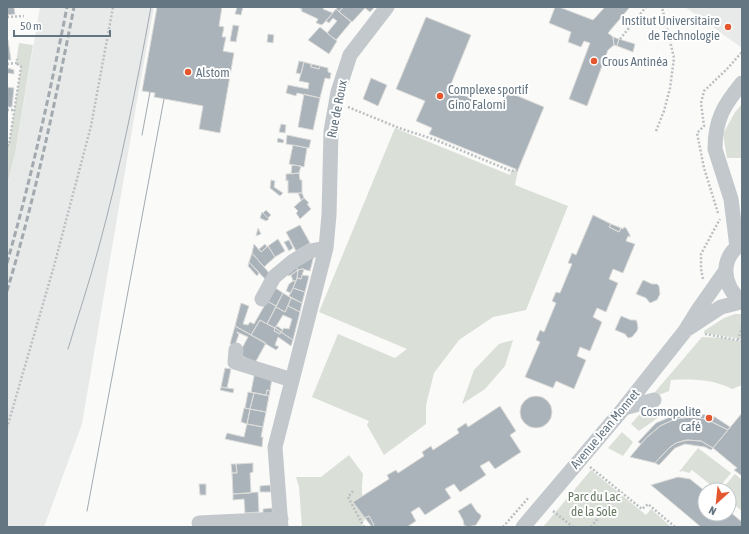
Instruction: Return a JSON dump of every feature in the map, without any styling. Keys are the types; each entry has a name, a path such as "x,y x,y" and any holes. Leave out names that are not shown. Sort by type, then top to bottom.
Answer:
{"street":[{"name":"Rue de Roux","path":"199,523 281,523 275,448 326,248 329,215 331,131 338,92 350,56 387,7"},
{"path":"740,245 731,199 715,149 715,141 720,115 728,100 742,83"},
{"path":"731,199 742,215"},
{"name":"Avenue Jean Monnet","path":"523,527 579,459 624,408 684,333 726,270 730,256 740,245"},
{"path":"262,299 274,277 292,262 310,251 326,248"},
{"path":"726,270 729,286 733,294 742,302"},
{"name":"Avenue Jean Monnet","path":"684,333 722,307 742,302"},
{"path":"236,350 235,362 292,380"},
{"path":"624,408 654,400"}],"path":[{"path":"7,428 54,266 91,126 112,7"},
{"path":"620,39 646,7"},
{"path":"656,131 664,111 670,88 674,58 662,7"},
{"path":"7,17 24,16"},
{"path":"722,224 704,168 697,132 704,126 701,103 704,91 742,52"},
{"path":"7,64 16,63 21,67 9,145 7,145"},
{"path":"336,104 351,108 362,114 399,128 424,135 511,172 518,170"},
{"path":"7,110 14,110"},
{"path":"704,283 701,269 701,254 720,218 724,214"},
{"path":"738,340 742,327"},
{"path":"684,333 701,334 742,341"},
{"path":"579,459 642,509 648,504 675,527"},
{"path":"354,490 348,497 364,527"},
{"path":"591,527 620,491"},
{"path":"553,511 573,527"}],"shaded area":[{"path":"40,7 154,7 82,424 44,527 7,527 7,185 15,154"},
{"name":"Institut Universitaire de Technologie","path":"685,7 742,7 742,48"}],"green space":[{"path":"19,43 33,45 15,154 7,185 7,145 9,145 21,67 16,63"},
{"path":"742,104 742,158 727,158 723,134 735,112"},
{"path":"395,128 510,175 511,171 518,170 515,185 568,206 526,310 493,317 459,340 434,373 426,405 426,424 384,455 367,425 369,421 312,397 338,334 395,358 407,349 319,312"},
{"path":"735,314 742,314 742,339 704,333 704,331 724,318"},
{"path":"702,337 723,338 742,342 742,385 732,389 709,381 671,380 669,391 649,399"},
{"path":"513,340 505,366 485,389 462,404 474,370 499,344"},
{"path":"652,410 659,417 639,431 631,424 640,414"},
{"path":"622,432 633,442 623,456 608,448"},
{"path":"698,448 731,473 724,482 707,482 692,470 689,473 683,471 679,472"},
{"path":"349,455 363,474 362,497 354,503 365,518 361,527 302,527 299,487 296,477 321,477"},
{"name":"Parc du Lac de la Sole","path":"591,470 646,515 651,509 671,527 543,527"},
{"path":"735,474 742,480 742,511 737,507 737,482 728,482"}],"building":[{"path":"7,7 14,7 15,14 7,15"},
{"name":"Alstom","path":"157,7 222,7 219,26 224,27 222,37 226,37 223,51 234,53 220,133 199,129 203,106 154,97 155,93 142,91"},
{"path":"237,7 243,7 241,15 235,14"},
{"path":"297,7 324,7 323,9 333,13 322,25 316,23 318,19 301,11 302,9"},
{"path":"338,7 343,7 339,12 336,9"},
{"path":"343,7 375,7 370,12 365,8 352,22 339,12"},
{"name":"Crous Antinéa","path":"555,7 559,7 593,20 605,7 630,7 608,33 613,37 614,45 608,50 587,106 569,99 590,43 584,41 581,47 568,42 571,32 549,23"},
{"path":"336,9 351,22 336,40 327,33 337,21 333,18 329,23 326,21"},
{"name":"Complexe sportif Gino Falorni","path":"426,17 471,35 449,89 501,111 508,92 544,107 518,170 429,134 432,128 416,121 425,101 396,89"},
{"path":"233,25 239,26 236,42 230,41"},
{"path":"320,27 337,41 329,54 308,40"},
{"path":"268,34 274,35 273,43 267,42"},
{"path":"613,37 619,39 617,46 614,45"},
{"path":"619,39 635,44 633,52 617,46"},
{"path":"8,40 11,60 7,60"},
{"path":"299,61 304,62 301,74 296,73"},
{"path":"304,62 311,64 311,67 319,69 320,66 328,68 328,72 331,73 330,79 325,78 320,98 297,93 296,96 286,93 288,85 308,89 309,83 299,81"},
{"path":"311,64 320,66 319,69 311,67"},
{"path":"8,68 14,70 14,74 7,73"},
{"path":"371,78 387,85 378,106 363,99"},
{"path":"7,87 14,88 12,107 7,107"},
{"path":"304,94 320,98 313,130 298,127"},
{"path":"281,124 286,125 285,133 279,132"},
{"path":"287,135 311,140 309,148 286,144"},
{"path":"278,138 284,140 283,143 277,142"},
{"path":"293,145 307,148 304,167 289,164"},
{"path":"292,165 301,166 299,173 291,174"},
{"path":"299,173 300,180 302,180 302,193 288,193 288,180 286,181 286,174"},
{"path":"271,180 275,181 274,187 283,193 280,196 270,188"},
{"path":"298,193 302,193 304,198 301,200"},
{"path":"304,198 309,203 307,204 311,209 300,219 296,213 298,211 294,207"},
{"path":"266,210 271,215 268,218 263,213"},
{"path":"262,212 269,219 266,221 260,218"},
{"path":"593,215 611,224 609,227 619,232 621,228 626,228 630,237 628,236 626,241 635,244 623,273 613,269 609,279 618,283 606,312 597,308 593,317 602,322 590,351 580,347 577,356 586,360 574,389 556,381 553,388 525,377 540,342 536,340 540,330 544,332 556,303 552,301 556,292 560,293 572,264 568,263 572,253 576,255"},
{"path":"611,224 621,228 619,232 609,227"},
{"path":"300,225 310,243 296,251 286,232"},
{"path":"258,228 261,234 256,236"},
{"path":"278,239 285,251 275,257 268,246"},
{"path":"289,240 293,248 289,251 284,242"},
{"path":"254,244 261,252 268,246 275,257 264,267 252,253"},
{"path":"265,244 267,247 261,252 259,249"},
{"path":"315,252 310,271 302,269 298,270 295,265"},
{"path":"252,253 270,274 266,280 249,262"},
{"path":"249,262 259,273 257,276 248,266"},
{"path":"295,265 298,270 289,276 285,271"},
{"path":"304,269 301,279 297,278 298,270"},
{"path":"298,270 296,281 293,281 291,275"},
{"path":"302,275 309,276 305,292 293,288 297,278 301,279"},
{"path":"643,280 659,286 660,294 657,300 650,303 646,298 636,294"},
{"path":"296,281 291,293 286,291 289,284"},
{"path":"274,287 283,293 276,306 267,301"},
{"path":"293,288 305,292 302,303 289,296"},
{"path":"283,293 291,298 285,312 276,307"},
{"path":"291,298 302,303 300,312 288,306"},
{"path":"267,301 276,306 267,324 260,320 251,335 235,326 241,303 249,306 243,324 248,325 250,322 254,324"},
{"path":"288,306 300,312 293,340 281,332 284,328 289,329 292,319 283,315 275,328 267,324 276,307 285,312"},
{"path":"621,316 631,320 636,320 638,328 632,337 628,338 625,334 615,330"},
{"path":"260,320 275,328 274,331 280,334 281,332 293,340 291,346 278,337 275,345 279,347 276,350 251,335"},
{"path":"235,326 266,343 255,363 239,354 248,337 237,332 239,334 235,345 230,344"},
{"path":"277,326 283,330 281,332 275,328"},
{"path":"275,328 281,332 280,334 274,331"},
{"path":"225,368 231,369 227,388 221,387"},
{"path":"255,371 272,378 270,391 267,390 266,395 251,392"},
{"path":"221,387 234,389 233,393 220,390"},
{"path":"267,390 270,391 269,396 266,395"},
{"path":"248,392 254,393 250,409 245,408"},
{"path":"254,393 269,396 266,412 250,409"},
{"path":"533,396 539,396 548,400 552,412 548,424 539,428 533,428 524,424 520,415 520,409 524,400"},
{"path":"500,406 516,431 510,435 521,452 495,469 489,461 480,466 486,475 460,492 454,484 445,489 451,498 425,515 419,507 411,512 416,521 407,527 372,527 374,525 369,516 365,518 353,502 389,479 387,475 396,470 398,473 424,456 422,452 431,446 433,450 459,433 457,429 466,423 468,427"},
{"path":"244,408 250,409 247,424 241,422"},
{"path":"250,409 266,412 263,427 247,424"},
{"path":"696,413 715,417 730,427 728,430 706,419 691,417 675,419 660,426 641,444 638,442 656,423 677,414"},
{"path":"742,413 742,476 734,470 737,468 713,448"},
{"path":"691,417 706,419 728,430 713,448 701,441 686,440 676,443 669,448 655,463 630,457 646,438 660,426 675,419"},
{"path":"247,424 263,427 261,437 263,437 262,447 225,439 227,433 244,437"},
{"path":"688,440 701,441 713,448 711,450 705,447 685,444 675,448 659,465 655,463 669,448 676,443"},
{"path":"253,463 253,472 250,473 251,493 233,494 232,473 237,473 236,464"},
{"path":"231,464 236,464 237,473 232,473"},
{"path":"678,477 690,479 697,485 697,522 737,522 737,518 742,522 742,527 701,527 651,485"},
{"path":"199,484 206,484 206,495 200,495"},
{"path":"270,485 271,492 260,492 260,486"},
{"path":"258,492 259,512 245,513 244,499 233,500 233,494"},
{"path":"471,503 481,517 476,525 468,527 464,525 458,511"},
{"path":"272,508 273,515 263,515 263,509"},
{"path":"369,516 374,525 372,527 365,518"}],"tram line":[{"path":"68,349 95,262 106,220 133,99 151,7"},
{"path":"142,135 150,92"},
{"path":"87,511 164,99"}],"railway":[{"path":"7,263 40,136 67,7"},
{"path":"7,291 27,221 44,150 74,7"}],"place":[{"name":"Institut Universitaire de Technologie","path":"728,27"},
{"name":"Crous Antinéa","path":"594,61"},
{"name":"Alstom","path":"188,72"},
{"name":"Complexe sportif Gino Falorni","path":"440,96"},
{"name":"Cosmopolite café","path":"709,418"}]}
